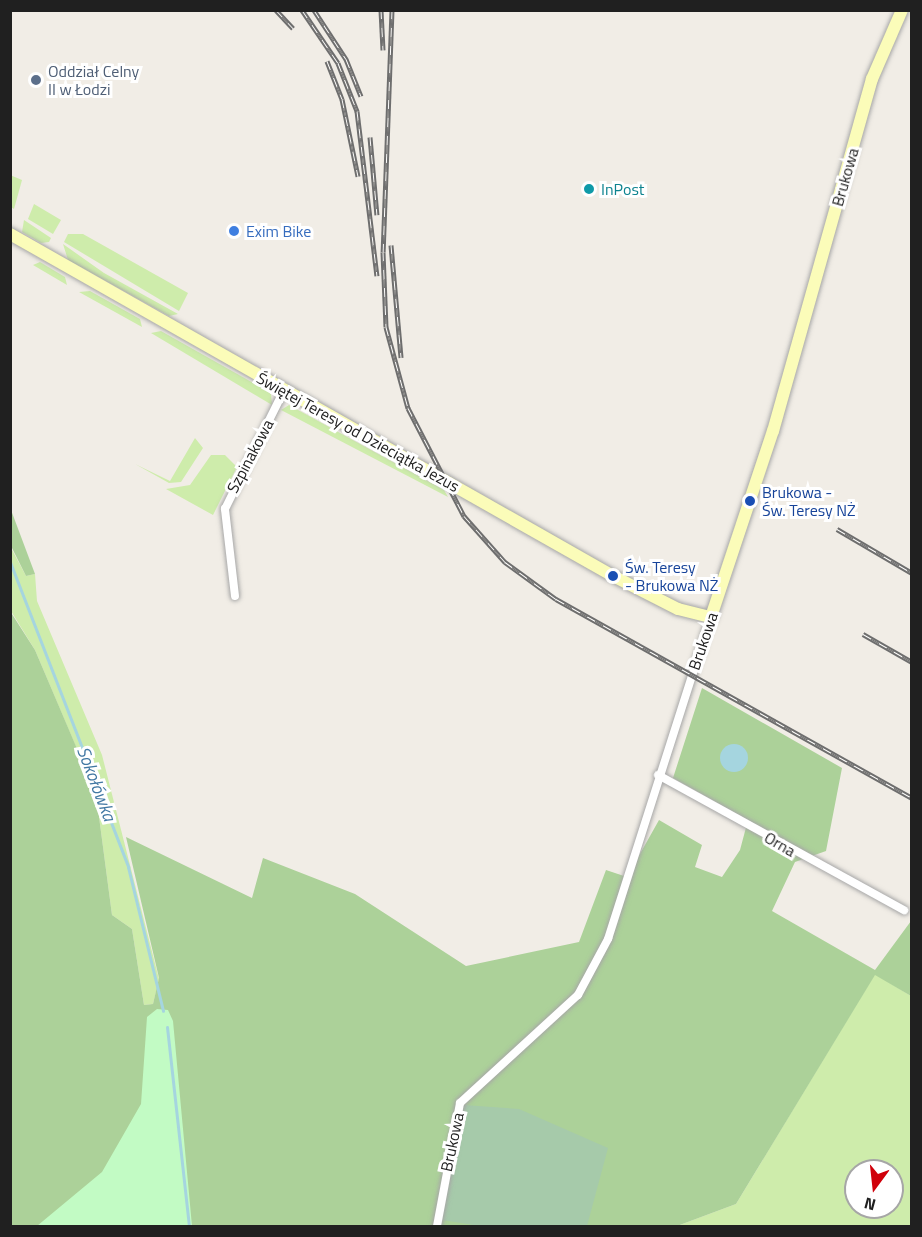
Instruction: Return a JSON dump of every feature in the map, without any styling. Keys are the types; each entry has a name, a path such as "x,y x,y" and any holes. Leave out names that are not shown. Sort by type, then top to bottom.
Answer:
{"street":[{"name":"Brukowa","path":"437,1227 460,1103 578,995 608,939 658,775 773,431 872,79 902,10"},
{"name":"Świętej Teresy od Dzieciątka Jezus","path":"10,234 660,600 711,617"},
{"name":"Szpinakowa","path":"235,596 225,509 284,390"},
{"name":"Orna","path":"658,775 904,910"}],"green space":[{"path":"10,175 22,180 14,209 11,207"},
{"path":"34,204 61,220 53,234 28,219"},
{"path":"24,220 51,238 49,242 41,243 22,232"},
{"path":"68,234 83,234 188,293 179,311 64,242"},
{"path":"63,244 104,273 178,314 169,316 68,260"},
{"path":"40,262 65,277 67,285 33,265"},
{"path":"90,291 140,319 142,327 79,292"},
{"path":"161,331 271,393 272,405 151,333"},
{"path":"289,405 444,490 448,497 281,410"},
{"path":"195,438 203,448 181,482 169,483 135,464 170,481"},
{"path":"211,455 225,455 237,467 213,515 166,489 190,485"},
{"path":"11,510 35,574 26,576 11,546"},
{"path":"10,546 26,576 35,574 37,601 102,755 159,979 153,1004 144,1005 132,929 112,915 96,794 35,650 11,611"},
{"path":"10,611 35,650 78,751 90,753 103,785 96,794 112,915 132,929 144,1005 153,1004 159,978 126,837 252,898 263,858 355,894 466,966 579,942 606,870 627,877 659,820 702,845 695,867 722,877 740,850 748,820 673,778 702,688 842,768 826,851 795,862 772,911 875,970 911,921 911,996 875,975 736,1204 677,1226 11,1226"},
{"path":"875,974 911,996 911,1226 677,1226 736,1204"},
{"path":"157,1009 168,1010 173,1021 192,1226 37,1226 102,1172 141,1104 147,1017"},
{"path":"464,1105 519,1109 608,1148 587,1226 480,1226 442,1220"}],"water":[{"path":"734,744 744,748 748,758 744,768 734,772 724,768 720,758 724,748"}],"waterway":[{"name":"Sokołówka","path":"10,562 128,867 163,1011"},
{"name":"Sokołówka","path":"167,1027 189,1226"}],"railway":[{"path":"276,10 293,28"},
{"path":"302,10 338,63 357,111 377,276"},
{"path":"314,10 346,59 361,96"},
{"path":"381,10 383,50"},
{"path":"392,10 383,252 386,327 408,408 464,516 505,562 556,599 912,798"},
{"path":"327,61 342,99 358,176"},
{"path":"370,137 377,215"},
{"path":"391,245 401,358"},
{"path":"837,529 912,573"},
{"path":"863,634 912,662"}],"place":[{"name":"Oddział Celny II w Łodzi","path":"36,80"},
{"name":"InPost","path":"589,189"},
{"name":"Exim Bike","path":"234,231"},
{"name":"Brukowa - Św. Teresy NŻ","path":"750,501"},
{"name":"Św. Teresy - Brukowa NŻ","path":"613,576"}]}
